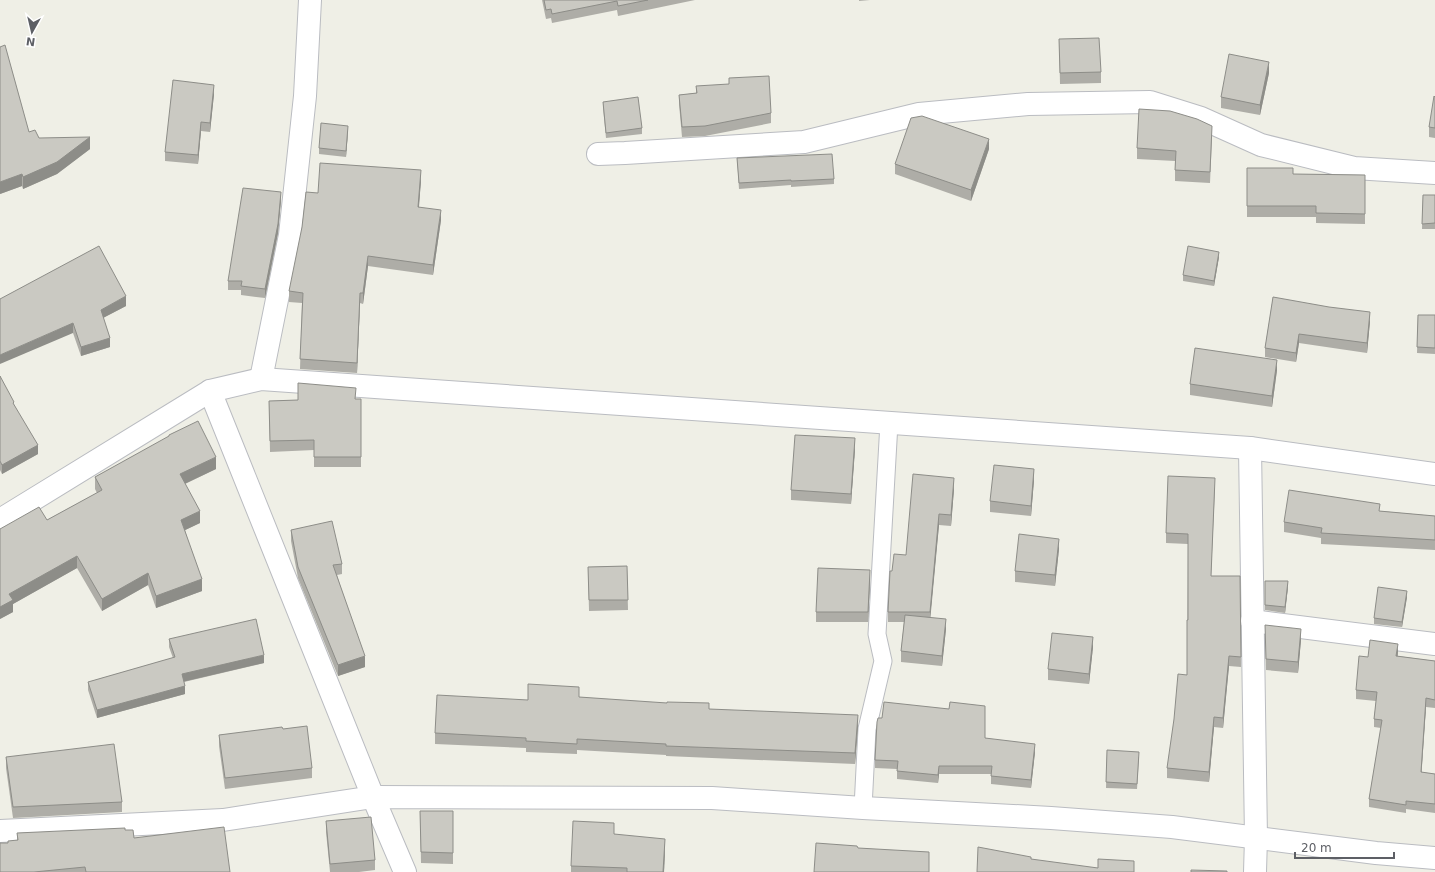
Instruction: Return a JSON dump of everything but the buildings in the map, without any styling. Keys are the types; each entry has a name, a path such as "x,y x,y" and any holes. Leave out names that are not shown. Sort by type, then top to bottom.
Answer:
{"street":[{"path":"261,379 290,236 305,96 310,0"},
{"path":"598,154 804,142 919,114 1028,104 1150,102 1201,118 1261,145 1277,149 1354,168 1435,173"},
{"path":"0,520 210,391 261,379 1250,448 1435,474"},
{"path":"210,391 373,797 405,872"},
{"path":"1250,448 1256,838 1255,872"},
{"path":"1252,621 1435,644"},
{"path":"0,831 222,820 373,797 712,798 1051,818 1172,827 1376,853 1435,858"}],"lane":[{"path":"863,808 867,729 882,661 877,634 889,423"}]}
